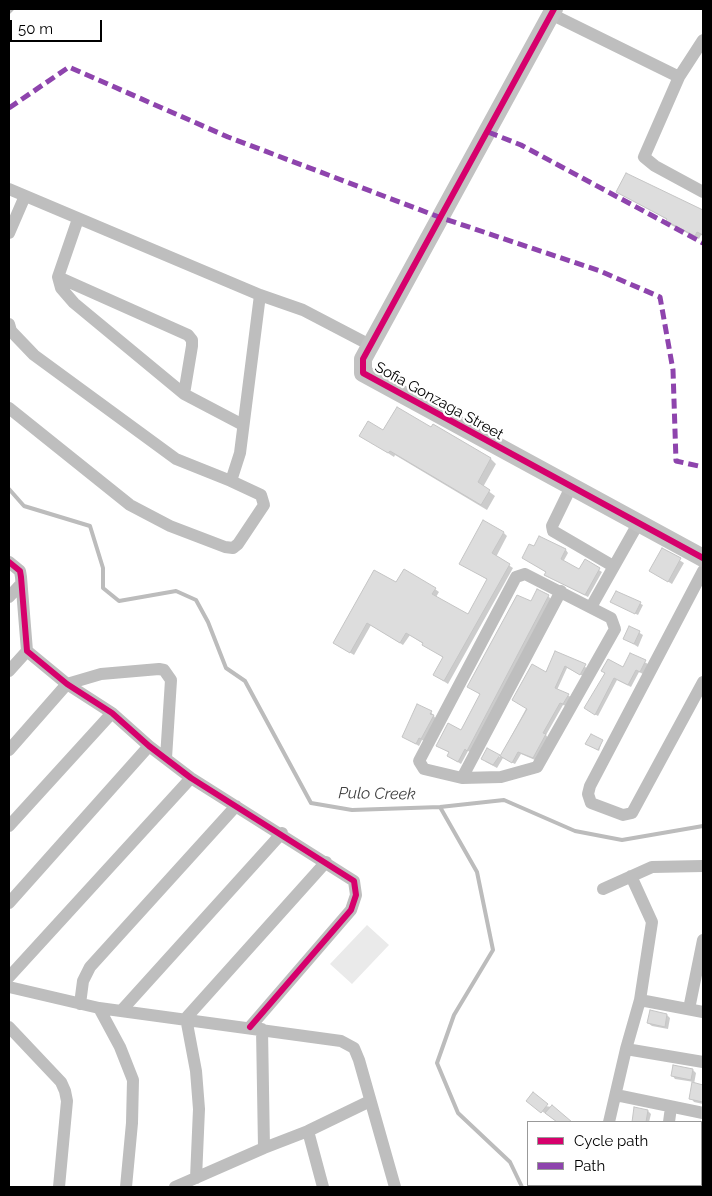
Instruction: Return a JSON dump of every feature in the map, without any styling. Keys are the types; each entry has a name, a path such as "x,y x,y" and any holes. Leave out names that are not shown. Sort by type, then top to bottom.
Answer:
{"street":[{"path":"552,11 679,77"},
{"name":"Sofia Gonzaga Street","path":"552,11 370,345 363,359 363,373 374,381 703,558"},
{"path":"703,40 679,77 644,158 655,166 703,191"},
{"path":"9,189 260,295 303,310 370,345"},
{"path":"9,234 26,196"},
{"path":"78,219 58,277 61,288 74,303 184,394 243,425"},
{"path":"58,277 188,335 192,340 192,346 184,394"},
{"path":"231,481 240,453 260,295"},
{"path":"9,324 11,331 34,355 176,459 231,481 261,496 264,505 238,544 232,548 225,547 170,526 130,505 9,408"},
{"path":"571,487 552,526 553,531 613,566"},
{"path":"592,607 639,522"},
{"path":"9,562 20,571 20,585 26,615 27,651 9,671"},
{"path":"703,571 698,593 590,786 588,794 591,803 623,815 632,813 703,682"},
{"path":"524,574 592,607 611,618 615,629 537,767 501,777 462,778 424,769 420,761 516,577 524,574"},
{"path":"9,598 20,585"},
{"path":"462,778 561,592"},
{"path":"27,651 67,684 112,713 191,778 282,833 354,881 356,895 351,910 256,1028 264,1148"},
{"path":"9,750 67,684 101,674 154,669 164,670 171,680 166,758"},
{"path":"9,826 112,713"},
{"path":"9,903 150,746"},
{"path":"9,977 191,778"},
{"path":"80,1004 83,981 90,967 236,806"},
{"path":"121,1011 282,833"},
{"path":"186,1018 326,862"},
{"path":"603,889 652,867 703,866"},
{"path":"609,1121 626,1049 640,1000 652,922 631,876"},
{"path":"690,1009 703,940"},
{"path":"9,987 100,1008 186,1018 341,1041 354,1048 395,1187"},
{"path":"640,1000 703,1012"},
{"path":"100,1008 120,1047 133,1080 132,1123 126,1187"},
{"path":"186,1018 196,1071 200,1109 196,1178"},
{"path":"9,1027 61,1082 65,1091 67,1101 59,1187"},
{"path":"626,1049 703,1062"},
{"path":"616,1095 703,1113"},
{"path":"175,1187 308,1131 370,1101"},
{"path":"669,1121 671,1107"},
{"path":"308,1131 323,1187"}],"shaded area":[{"path":"367,925 389,945 352,984 330,964"}],"building":[{"path":"626,173 703,210 703,235 697,232 695,236 616,192"},
{"path":"397,407 431,427 433,424 491,458 478,482 490,490 481,505 390,451 388,453 359,436 368,421 383,430"},
{"path":"483,520 504,532 492,553 510,564 444,681 433,675 443,657 406,633 400,643 367,623 350,653 333,643 374,570 396,582 404,569 436,588 432,594 468,614 487,579 459,564"},
{"path":"539,536 566,549 561,559 579,569 585,559 600,568 585,595 544,575 546,572 522,558 529,544 534,546"},
{"path":"662,548 681,558 668,582 649,571"},
{"path":"537,589 549,595 467,751 465,749 458,762 447,756 449,752 436,746 448,723 461,730 480,694 467,687 517,595 531,601"},
{"path":"616,591 641,602 635,614 610,602"},
{"path":"629,626 640,631 634,644 623,639"},
{"path":"555,651 586,664 580,675 565,666 555,688 569,694 563,704 560,703 543,733 546,734 533,758 518,752 512,763 500,756 527,709 512,700 532,664 546,672"},
{"path":"630,653 646,660 640,672 636,670 628,685 614,678 595,715 584,708 605,673 601,671 608,659 623,667"},
{"path":"417,704 432,711 430,714 434,715 421,739 419,738 416,744 402,737"},
{"path":"591,734 603,740 598,750 585,744"},
{"path":"487,748 500,755 493,765 481,759"},
{"path":"650,1010 667,1014 665,1027 647,1023"},
{"path":"673,1065 693,1069 691,1080 671,1076"},
{"path":"692,1082 703,1085 703,1102 689,1099"},
{"path":"533,1092 548,1104 541,1113 526,1101"},
{"path":"552,1105 571,1121 556,1121 545,1113"},
{"path":"634,1107 648,1110 646,1121 632,1121"}],"waterway":[{"path":"9,12 12,9"},
{"name":"Pulo Creek","path":"9,489 24,506 90,526 103,568 103,588 119,601 176,591 196,600 208,622 226,668 245,681 311,803 352,810 440,807 504,800 575,831 622,840 703,826"},
{"name":"Pulo Creek","path":"440,807 477,872 493,950 454,1015 437,1063 458,1113 510,1162 522,1187"}],"marked path":[{"path":"9,108 69,67 228,137 439,217 600,271 660,297 673,370 676,461 703,467"},
{"path":"488,132 521,145 703,243"}],"cycle path":[{"path":"554,9 363,359 363,373 703,558"},
{"path":"9,562 20,571 27,651 67,684 112,713 149,746 191,778 354,881 356,895 351,910 250,1027"}]}
